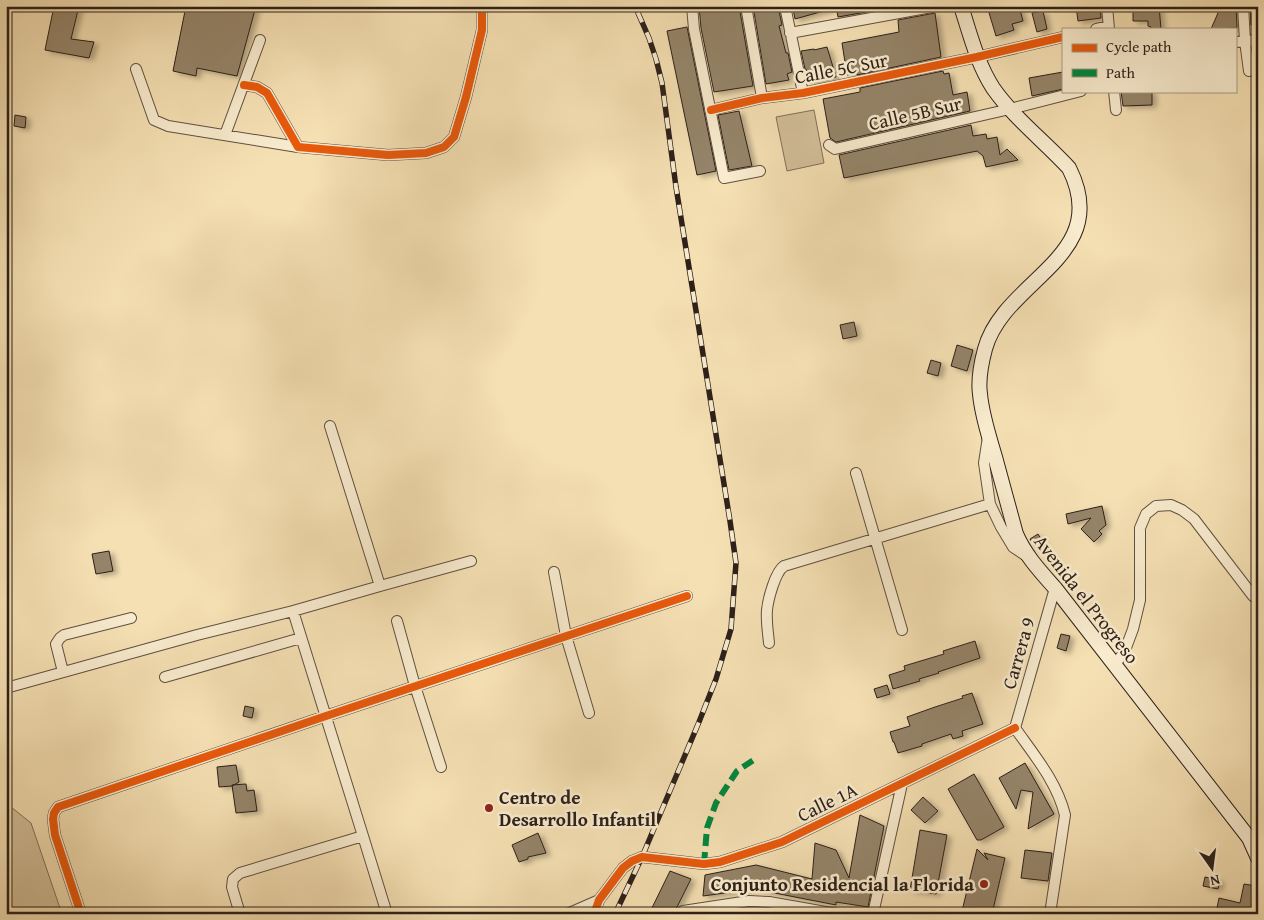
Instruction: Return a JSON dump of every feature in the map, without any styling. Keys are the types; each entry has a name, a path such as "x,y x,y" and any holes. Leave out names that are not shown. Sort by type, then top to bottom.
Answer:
{"main road":[{"name":"Avenida el Progreso","path":"961,6 977,57 992,86 1010,110 1069,168 1078,190 1080,203 1079,219 1075,234 1061,256 999,320 986,348 980,374 980,393 988,434 1016,534 1030,559 1056,588 1249,838 1258,858"}],"street":[{"path":"136,69 154,120 168,126 298,148 388,155 426,153 444,147 454,137 482,30 482,6"},
{"path":"692,6 694,29 724,178 760,171"},
{"path":"746,6 762,98"},
{"path":"785,6 803,93"},
{"path":"790,32 937,6"},
{"path":"1107,6 1108,27"},
{"path":"1242,6 1240,42 1249,71"},
{"name":"Calle 5C Sur","path":"711,110 762,98 803,93 977,57 1062,37"},
{"path":"225,135 260,40"},
{"path":"1240,42 1258,40"},
{"path":"244,85 257,87 267,93 298,148"},
{"name":"Calle 5B Sur","path":"829,146 835,149 1010,110 1077,92"},
{"path":"1114,92 1116,110"},
{"path":"330,426 380,586"},
{"path":"988,434 984,463 990,504 1013,546 1030,559"},
{"path":"856,472 902,630"},
{"path":"769,643 767,609 774,581 780,569 784,566 990,504"},
{"path":"1114,665 1124,653 1133,629 1140,600 1140,528 1146,514 1156,506 1171,505 1194,519 1253,596 1258,599"},
{"path":"6,688 470,561"},
{"path":"554,572 566,636 589,713"},
{"name":"Carrera 9","path":"1015,728 1056,588"},
{"path":"81,914 55,835 53,819 58,807 687,596"},
{"path":"293,611 386,914"},
{"path":"63,672 56,644 60,638 64,635 131,618"},
{"path":"397,621 415,686 441,767"},
{"path":"166,678 301,638"},
{"path":"1015,728 1054,786 1062,802 1064,815 1050,914"},
{"name":"Calle 1A","path":"599,900 623,868 632,861 642,857 704,864 720,862 782,842 1015,728"},
{"path":"873,914 902,784"},
{"path":"240,914 232,887 233,879 240,873 363,836"},
{"path":"567,914 599,900"},
{"path":"594,914 599,900"},
{"path":"682,913 749,901 769,902 837,914"}],"shaded area":[{"path":"814,110 824,163 787,171 776,117"},
{"path":"6,803 31,823 62,914 6,914"}],"building":[{"path":"54,6 79,6 71,39 94,42 89,58 45,50"},
{"path":"186,6 256,6 237,76 197,68 196,76 173,71"},
{"path":"699,6 739,6 753,86 714,92 701,28"},
{"path":"753,6 778,6 782,25 779,26 792,72 787,74 789,80 766,84"},
{"path":"804,6 830,6 831,9 795,19 793,9"},
{"path":"836,6 871,6 872,11 838,17"},
{"path":"987,6 1019,6 1023,21 1012,24 1014,30 996,36"},
{"path":"1076,6 1100,6 1101,18 1078,21"},
{"path":"1133,6 1159,6 1161,28 1151,28 1148,26 1148,21 1133,21"},
{"path":"1221,6 1236,6 1237,28 1211,28"},
{"path":"1250,7 1258,7 1258,24 1251,25"},
{"path":"1043,11 1047,29 1037,32 1032,13"},
{"path":"935,13 941,57 857,75 857,73 847,75 842,43 899,32 898,20"},
{"path":"687,27 716,171 697,175 667,31"},
{"path":"827,47 836,77 810,83 801,51"},
{"path":"943,71 944,74 949,73 953,95 967,92 970,111 836,142 830,138 823,99 860,92 860,88"},
{"path":"1062,72 1062,89 1032,96 1029,78"},
{"path":"1121,92 1152,92 1152,105 1123,106"},
{"path":"739,111 752,166 729,170 718,115"},
{"path":"15,115 26,117 25,128 14,126"},
{"path":"971,125 973,136 986,134 987,139 997,137 1000,155 1007,149 1018,160 986,167 983,156 977,151 844,178 839,155"},
{"path":"854,322 857,336 843,339 840,325"},
{"path":"957,345 973,350 967,371 951,366"},
{"path":"931,360 941,363 938,376 927,373"},
{"path":"1102,506 1106,525 1099,531 1102,534 1094,542 1081,529 1091,518 1068,524 1066,514"},
{"path":"1038,534 1043,542 1035,547 1030,539"},
{"path":"109,551 113,571 96,574 92,554"},
{"path":"1061,634 1070,636 1066,651 1057,648"},
{"path":"975,641 980,658 919,679 920,681 893,689 889,675 905,670 904,666 944,654 943,651"},
{"path":"887,685 890,694 877,698 874,689"},
{"path":"972,693 983,724 962,731 963,736 953,739 951,734 922,744 922,746 898,753 890,732 910,726 907,717 963,698 962,696"},
{"path":"245,706 254,708 252,718 243,716"},
{"path":"1025,763 1054,814 1028,829 1033,792 1021,790 1016,809 999,778"},
{"path":"236,765 239,782 232,786 219,787 217,767"},
{"path":"974,774 1004,827 981,840 977,840 948,789"},
{"path":"246,784 247,791 254,790 257,811 236,813 232,785"},
{"path":"923,797 938,811 925,823 911,810"},
{"path":"860,815 884,826 868,907 836,902 836,905 754,889 703,896 705,875 756,865 812,879 815,843 836,850 849,878"},
{"path":"920,830 947,835 936,894 910,890"},
{"path":"538,833 546,853 528,857 528,859 519,862 512,845"},
{"name":"Conjunto Residencial la Florida","path":"977,849 988,860 984,853 1005,858 992,914 976,914 962,911"},
{"path":"1025,850 1052,853 1048,881 1021,878"},
{"path":"670,871 691,879 675,914 649,914"},
{"path":"1205,877 1220,880 1218,889 1203,886"},
{"path":"1244,884 1256,886 1249,914 1233,914 1233,912 1217,908 1219,898 1240,903"}],"railway":[{"path":"615,914 642,857 716,679 731,629 736,563 676,187 662,83 649,38 635,6"}],"marked path":[{"path":"704,864 707,828 716,803 737,771 755,759"}],"cycle path":[{"path":"244,85 257,87 267,93 298,147 388,155 426,153 444,147 454,137 482,30 482,6"},
{"path":"711,110 762,98 803,93 977,57 1062,37"},
{"path":"81,914 55,835 53,819 58,807 687,596"},
{"path":"594,914 599,900 623,868 632,861 642,857 704,864 720,862 782,842 1015,728"}],"place":[{"name":"Centro de Desarrollo Infantil","path":"489,808"},
{"name":"Conjunto Residencial la Florida","path":"984,884"}]}
